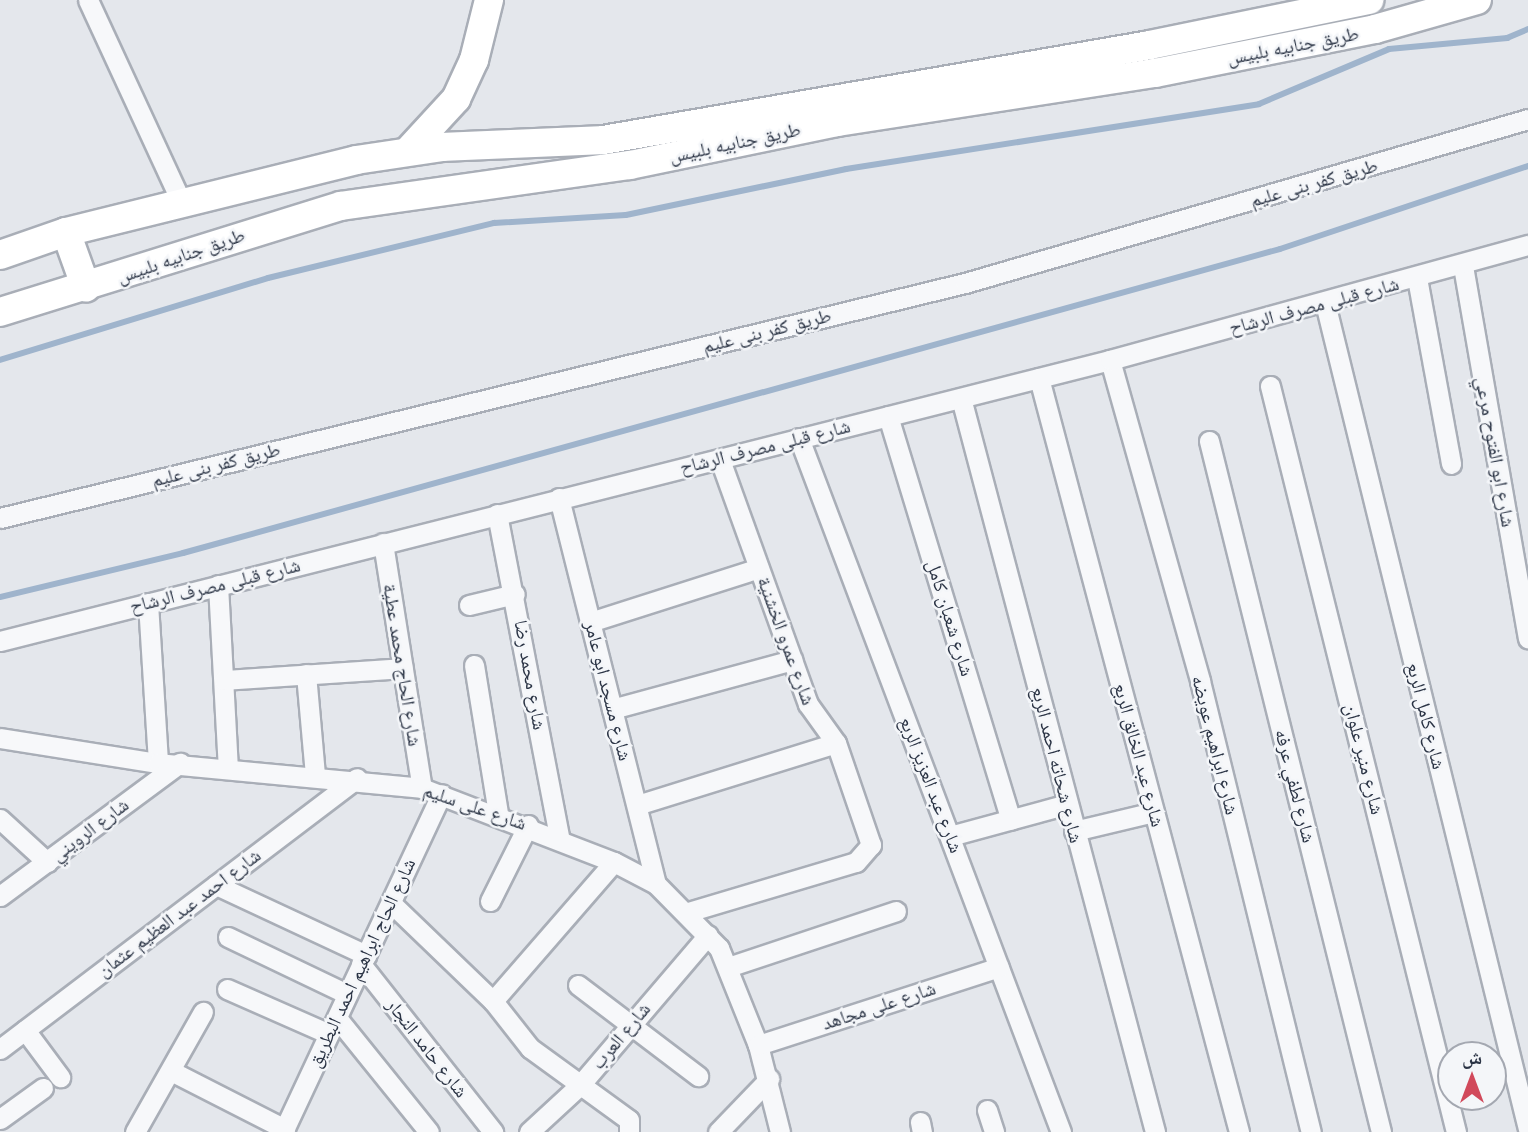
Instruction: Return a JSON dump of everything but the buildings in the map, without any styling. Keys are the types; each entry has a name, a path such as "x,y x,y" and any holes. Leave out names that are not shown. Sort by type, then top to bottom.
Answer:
{"main road":[{"path":"408,151 456,99 474,60 489,0"},
{"name":"طريق جنابيه بلبيس","path":"0,255 65,232 182,202 408,151 603,140 1150,46 1369,0"},
{"name":"طريق جنابيه بلبيس","path":"0,312 86,288 308,213 443,187 630,164 837,122 1155,73 1363,32 1477,0"},
{"path":"1150,46 1155,73"},
{"path":"443,147 449,163 443,187"},
{"path":"65,232 86,288"}],"street":[{"path":"88,0 182,202"},
{"name":"طريق كفر بنى عليم","path":"0,518 965,283 1528,119"},
{"name":"شارع قبلى مصرف الرشاح","path":"0,641 1110,360 1463,266 1528,246"},
{"name":"شارع ابو الفتوح مرعي","path":"1463,266 1528,638"},
{"path":"1417,278 1451,464"},
{"name":"شارع كامل الربع","path":"1325,303 1528,1129"},
{"name":"شارع ابراهيم عويضه","path":"1110,360 1200,681 1311,1132"},
{"name":"شارع عبد الخالق الربع","path":"1039,378 1238,1132"},
{"name":"شارع منير علوان","path":"1270,386 1456,1132"},
{"name":"شارع شحاته احمد الربع","path":"961,398 1155,1132"},
{"name":"شارع شعبان كامل","path":"888,416 1011,820"},
{"name":"شارع عبد العزيز الربع","path":"799,438 1061,1132"},
{"name":"شارع لطفي عرفه","path":"1209,441 1381,1132"},
{"name":"شارع عمرو الخشنية","path":"688,912 867,856 871,845 835,743 808,705 720,459"},
{"name":"شارع مسجد ابو عامر","path":"559,498 656,884"},
{"name":"شارع محمد رضا","path":"497,514 515,594 559,836"},
{"name":"شارع الحاج محمد عطية","path":"383,543 422,788"},
{"path":"590,622 759,568"},
{"path":"218,585 228,768"},
{"path":"469,605 515,594"},
{"path":"148,603 158,763"},
{"path":"612,709 792,660"},
{"path":"474,665 498,813"},
{"path":"224,680 403,667"},
{"path":"306,674 315,775"},
{"name":"شارع على سليم","path":"0,738 158,763 357,778 422,788 559,836 614,862 656,884 688,912 708,935 728,967 769,1079 780,1132"},
{"path":"637,805 835,743"},
{"name":"شارع الرويني","path":"0,896 180,764"},
{"name":"شارع احمد عبد العظيم عثمان","path":"0,1049 357,778"},
{"name":"شارع الحاج ابراهيم احمد البطريق","path":"284,1131 441,794"},
{"path":"950,836 1068,804"},
{"path":"1074,831 1154,812"},
{"path":"0,819 47,862"},
{"path":"490,901 528,825"},
{"path":"493,1001 614,862"},
{"path":"216,885 364,960"},
{"path":"391,903 493,1001 530,1048 629,1120 629,1132"},
{"path":"728,967 896,911"},
{"name":"شارع العرب","path":"529,1132 580,1085 708,935"},
{"path":"228,937 347,994"},
{"name":"شارع حامد النجار","path":"364,960 493,1132"},
{"name":"شارع على مجاهد","path":"758,1045 999,967"},
{"path":"578,985 698,1076"},
{"path":"227,989 333,1026 429,1132"},
{"path":"135,1132 173,1072 202,1012"},
{"path":"0,1119 51,1082 25,1030"},
{"path":"173,1072 284,1131"},
{"path":"718,1132 769,1079"},
{"path":"987,1110 994,1132"}],"waterway":[{"path":"0,360 268,278 494,223 626,215 846,169 1259,104 1389,49 1507,38 1528,29"},
{"path":"0,597 183,553 1280,249 1528,166"}]}
